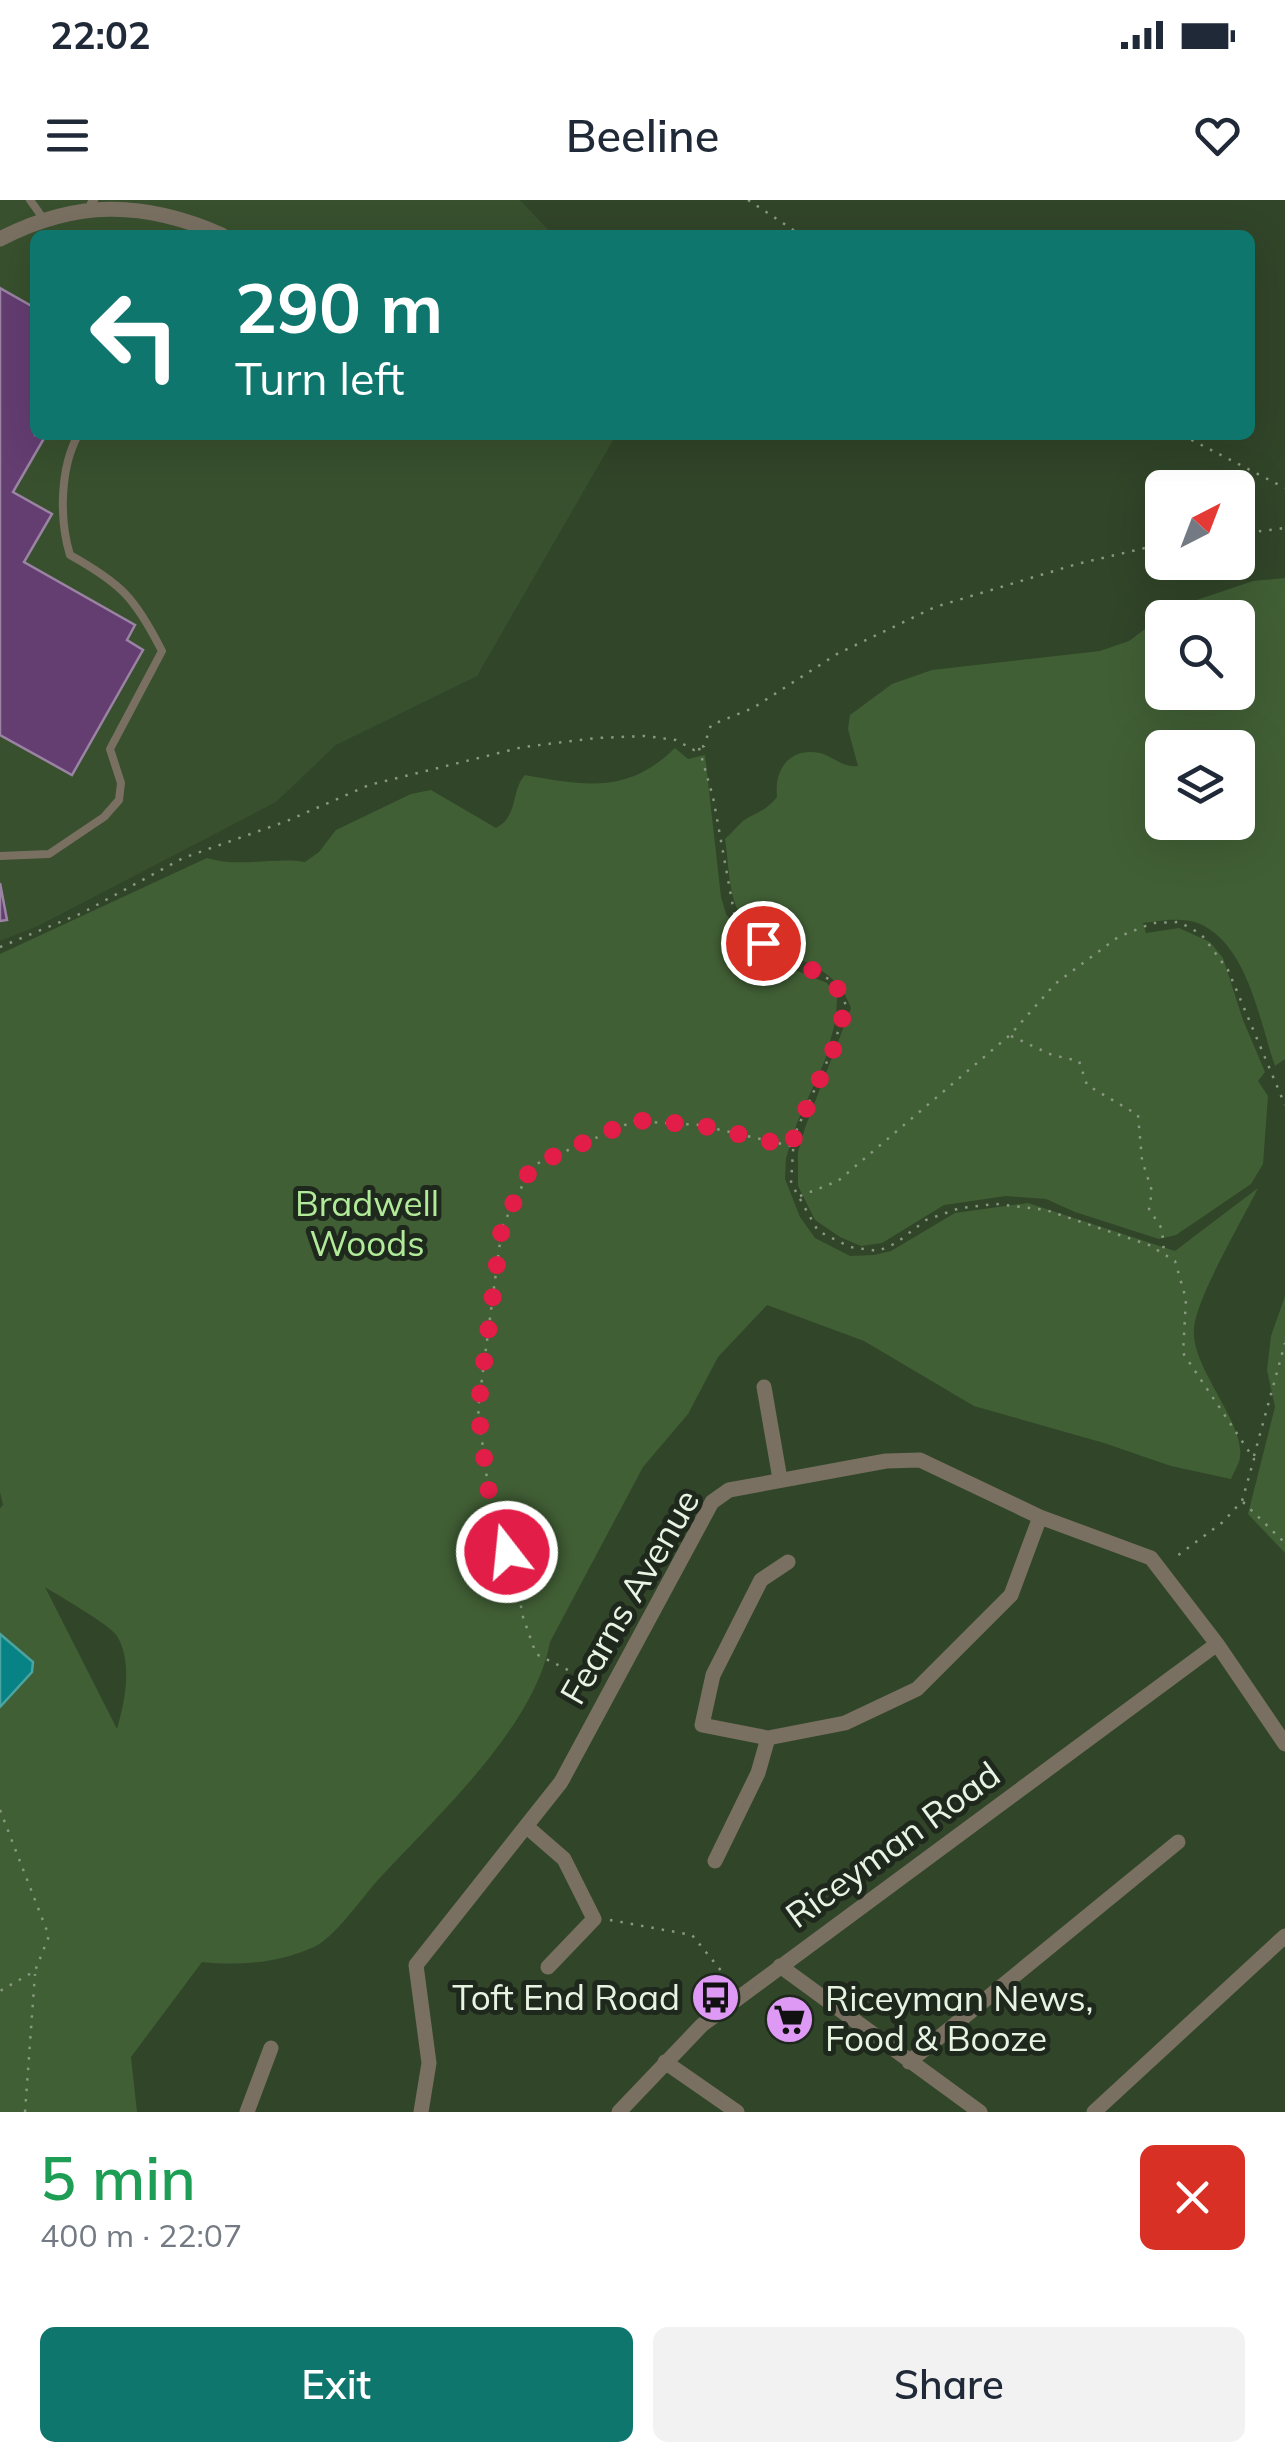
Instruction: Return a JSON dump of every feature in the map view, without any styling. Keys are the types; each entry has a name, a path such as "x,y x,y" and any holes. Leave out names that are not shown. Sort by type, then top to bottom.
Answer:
{"street":[{"path":"0,239 35,207 126,200 176,212 192,228"},
{"path":"764,1386 780,1479"},
{"name":"Fearns Avenue","path":"421,2112 429,2063 416,1965 562,1782 712,1502 729,1490 886,1461 920,1460 1040,1517 1151,1558 1218,1644 1285,1744"},
{"path":"788,1562 762,1580 713,1675 702,1724 768,1738 844,1723 917,1689 1011,1595 1040,1517"},
{"name":"Riceyman Road","path":"619,2112 702,2025 1218,1644"},
{"path":"715,1861 758,1772 768,1738"},
{"path":"526,1826 564,1859 594,1918 548,1967"},
{"path":"909,2062 1178,1842"},
{"path":"1094,2112 1285,1936"},
{"path":"780,1966 980,2112"},
{"path":"248,2112 272,2058"},
{"path":"665,2062 737,2112"}],"lane":[{"path":"0,856 48,854 104,817 119,800 121,784 110,750 162,651 140,608 106,575 70,555 62,530 69,452 75,440"}],"path":[{"path":"748,200 793,230"},
{"path":"1192,440 1285,488"},
{"path":"1255,532 1285,528"},
{"path":"0,948 82,913 183,858 287,821 369,784 524,747 597,738 645,736 676,740 694,750 704,746 711,725 753,708 822,662 935,607 1145,548"},
{"path":"699,748 713,797 735,918 763,943 834,982 846,1005 834,1048 794,1136 791,1183 818,1232 850,1247 878,1251 896,1243 926,1220 960,1208 996,1204 1046,1210 1149,1245 1175,1261 1186,1299 1184,1353 1254,1459 1242,1501 1223,1522 1160,1569"},
{"path":"798,1197 838,1181 1010,1035 1056,984 1118,937 1152,923 1179,922 1201,934 1228,970 1285,1105"},
{"path":"1010,1035 1052,1055 1079,1061 1087,1085 1138,1115 1142,1160 1152,1191 1148,1210 1162,1229 1164,1254"},
{"path":"610,1691 536,1654 522,1617 517,1585 488,1488 478,1409 502,1226 532,1166 634,1120 700,1125 793,1147"},
{"path":"1242,1501 1285,1343"},
{"path":"1242,1501 1285,1543"},
{"path":"0,1810 49,1936 35,1972 25,2112"},
{"path":"594,1918 692,1935 742,1996"},
{"path":"0,1991 35,1972"}],"shaded area":[{"path":"0,200 520,200 548,230 30,230 30,440 613,440 477,676 336,745 276,802 38,926 0,941"}],"green space":[{"path":"1285,578 1285,1059 1275,1066 1240,965 1215,933 1185,920 1143,923 1146,933 1179,928 1210,942 1223,958 1265,1072 1258,1081 1268,1096 1263,1164 1251,1184 1176,1235 1159,1239 1046,1199 1006,1196 944,1205 882,1243 861,1246 840,1237 815,1220 798,1186 798,1152 851,1008 842,989 829,976 768,944 741,916 731,889 725,839 777,797 781,770 792,757 820,753 858,766 848,729 850,715 892,684 932,670 1100,651 1129,641 1145,629 1145,710 1255,710 1255,600 1197,600 1253,581"},
{"name":"Bradwell Woods","path":"675,748 688,759 705,755 726,914 738,930 783,965 827,983 837,997 836,1019 825,1060 786,1158 785,1179 800,1217 815,1238 850,1256 874,1255 891,1251 955,1213 1028,1203 1175,1251 1258,1188 1211,1278 1194,1328 1200,1360 1239,1443 1239,1460 1231,1479 1171,1466 974,1406 864,1341 767,1305 718,1357 688,1414 643,1467 550,1642 541,1674 525,1706 504,1738 339,1927 314,1947 287,1957 231,1964 202,1962 131,2057 137,2112 0,2112 0,954 207,858 231,862 305,862 319,852 336,830 411,794 431,790 496,828 508,817 525,775 605,783 623,780 658,763","holes":["45,1587 117,1636 126,1670 117,1729"]},
{"path":"1285,1296 1285,1553 1248,1514 1275,1407 1267,1370 1271,1336"}],"water":[{"path":"0,1634 33,1662 32,1672 0,1707"}],"building":[{"path":"0,288 30,305 30,440 43,440 13,492 52,514 24,562 135,625 127,640 143,650 72,775 0,735"},
{"path":"0,883 7,920 0,921"}],"place":[{"name":"Toft End Road","path":"715,1998"},
{"name":"Riceyman News, Food & Booze","path":"790,2019"}],"route":[{"path":"507,1552 488,1488 478,1409 502,1226 532,1166 634,1120 700,1125 793,1147 794,1136 834,1048 846,1005 834,982 763,943"}]}
